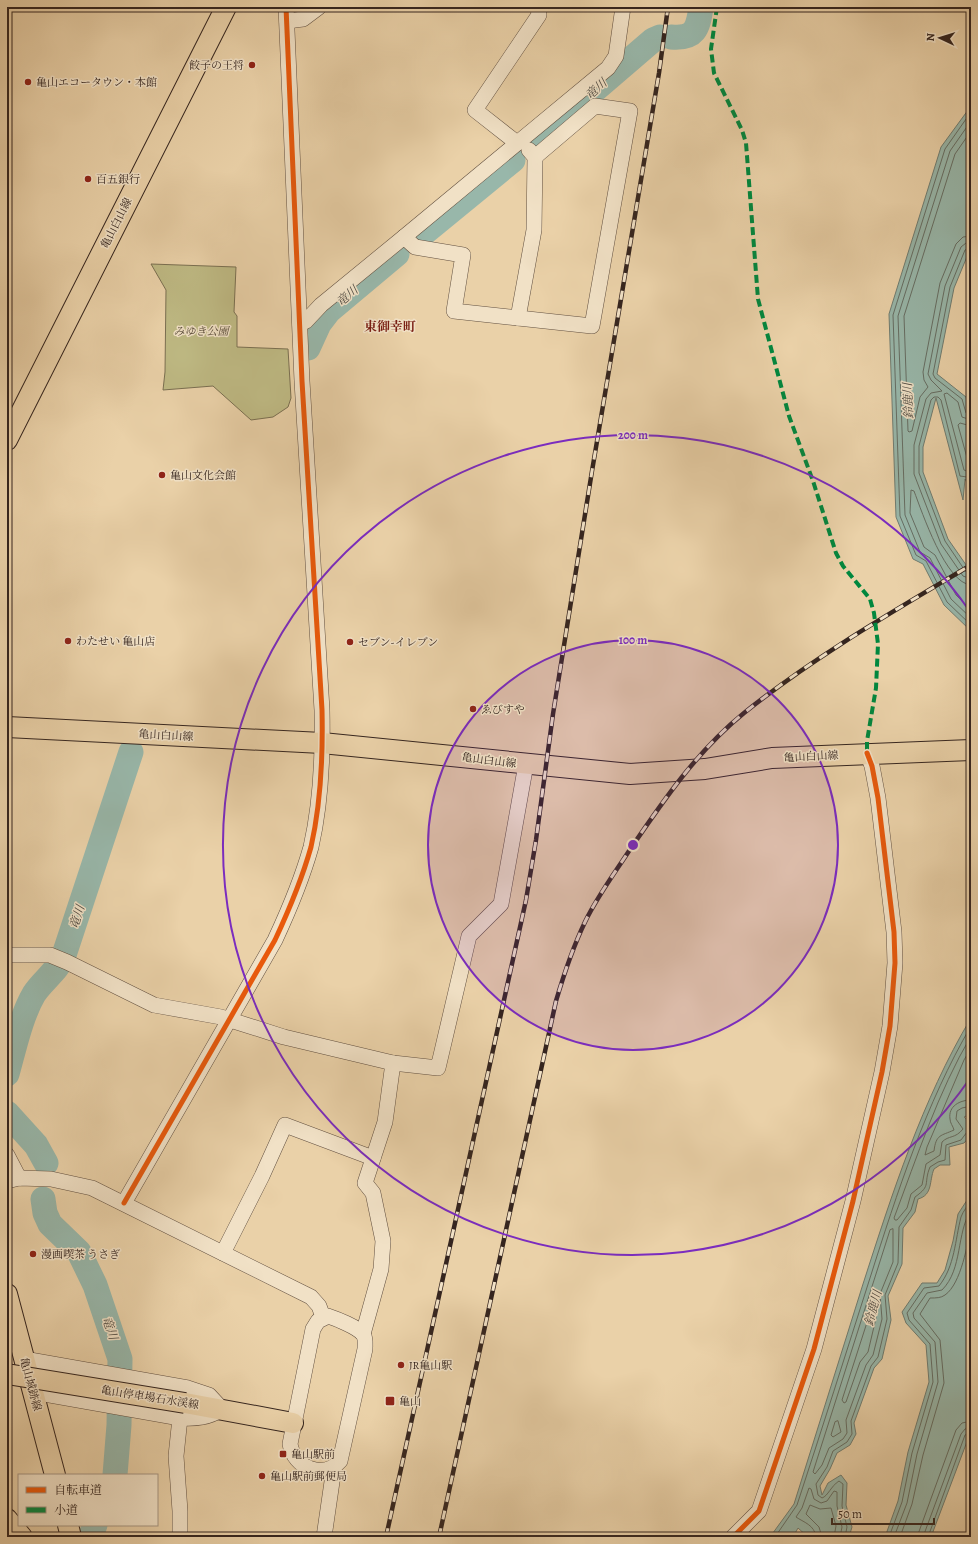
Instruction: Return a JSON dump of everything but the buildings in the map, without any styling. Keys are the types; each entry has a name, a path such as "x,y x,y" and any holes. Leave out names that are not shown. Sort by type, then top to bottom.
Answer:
{"main road":[{"name":"亀山白山線","path":"7,440 226,7"},
{"name":"亀山白山線","path":"7,727 322,743 412,751 620,774 705,769 772,758 971,750"},
{"name":"亀山城跡線","path":"7,1294 55,1474"},
{"name":"亀山停車場石水渓線","path":"7,1374 183,1410 222,1409 293,1423"},
{"path":"7,1519 22,1537"},
{"path":"68,1526 71,1537"}],"street":[{"path":"124,1203 230,1021 275,940 299,883 311,846 315,822 322,743 300,324 287,14 303,19 319,7"},
{"path":"518,318 534,230 534,158 519,141 475,110 539,14 538,7"},
{"path":"300,324 332,295 608,68 616,56 623,7"},
{"path":"404,237 415,247 463,255 454,311 592,326 630,111 595,106 534,158"},
{"path":"734,1537 759,1511 812,1356 853,1201 882,1072 890,1026 895,963 894,932 878,798 872,766 872,753"},
{"path":"7,955 50,955 154,1006 221,1017 284,1037 393,1063 438,1068 469,936 501,904 526,764"},
{"path":"324,1537 334,1468 340,1461 363,1358 365,1339 363,1334 381,1269 383,1241 373,1193 365,1183 385,1122 393,1063"},
{"path":"223,1253 262,1176 285,1125 373,1158"},
{"path":"7,1155 13,1179 68,1181 92,1188 311,1297 319,1306 323,1317"},
{"path":"334,1468 327,1470 309,1469 296,1460 291,1451 290,1444 293,1423 313,1329 323,1317 328,1316 363,1334"},
{"path":"24,1359 188,1388 209,1395 222,1409"},
{"path":"33,1392 128,1408 183,1410 176,1456 180,1511 180,1537"}],"green space":[{"name":"みゆき公園","path":"151,264 236,267 234,312 237,316 237,347 288,349 291,398 288,407 273,417 251,420 213,386 163,390 165,372 166,290"}],"water":[{"name":"鈴鹿川","path":"971,106 971,247 954,288 937,374 966,397 971,420 971,490 965,479 963,500 936,398 923,447 923,472 948,539 971,572 971,631 944,605 923,564 913,559 896,517 889,314 941,147"},
{"name":"鈴鹿川","path":"971,1018 971,1114 964,1117 971,1123 971,1135 964,1143 949,1147 950,1165 940,1165 934,1169 928,1191 923,1197 918,1199 915,1212 903,1228 902,1264 888,1296 891,1320 882,1359 874,1368 854,1423 856,1434 850,1445 837,1453 820,1486 822,1495 828,1483 841,1475 847,1483 846,1505 852,1527 849,1537 808,1537 798,1528 793,1537 770,1537 794,1504 863,1284 897,1182 923,1114 953,1049"},
{"path":"971,1194 971,1431 931,1537 885,1537 898,1501 908,1452 929,1382 926,1345 906,1323 902,1312 922,1283 937,1283 945,1270 953,1241 958,1214"}],"waterway":[{"name":"竜川","path":"671,37 685,36 694,31 697,27 701,7"},
{"name":"竜川","path":"533,143 653,40 660,37"},
{"name":"竜川","path":"424,233 513,160"},
{"name":"竜川","path":"308,348 319,324 329,311 397,254"},
{"name":"竜川","path":"7,1074 18,1033 29,1003 34,994 58,966 64,955 131,752"},
{"name":"竜川","path":"7,1113 36,1145 46,1163"},
{"name":"竜川","path":"43,1199 45,1213 50,1224 79,1252 95,1285 120,1359 119,1425 115,1474"},
{"name":"竜川","path":"90,1537 95,1526"}],"railway":[{"path":"386,1537 526,900 536,840 553,714 659,73 668,7"},
{"path":"439,1537 556,1001 573,951 590,913 600,895 668,795 696,760 727,728 771,692 827,653 971,565"}],"marked path":[{"path":"717,7 711,49 714,73 742,130 746,143 758,299 789,416 813,481 836,553 843,566 870,599 874,613 878,644 876,688 867,741 867,753"}],"cycle path":[{"path":"124,1203 275,940 304,871 311,847 317,813 322,762 322,710 302,381 286,7"},
{"path":"733,1537 759,1511 814,1349 853,1201 882,1072 890,1026 895,963 894,932 878,798 872,766 867,753"}],"place":[{"name":"餃子の王将","path":"252,65"},
{"name":"亀山エコータウン・本館","path":"28,82"},
{"name":"百五銀行","path":"88,179"},
{"name":"亀山文化会館","path":"162,475"},
{"name":"わたせい 亀山店","path":"68,641"},
{"name":"セブン-イレブン","path":"350,642"},
{"name":"ゑびすや","path":"473,709"},
{"name":"漫画喫茶 うさぎ","path":"33,1254"},
{"name":"JR亀山駅","path":"401,1365"},
{"name":"亀山","path":"390,1401"},
{"name":"亀山駅前","path":"283,1454"},
{"name":"亀山駅前郵便局","path":"262,1476"}],"district":[{"name":"東御幸町","path":"390,326"}]}
